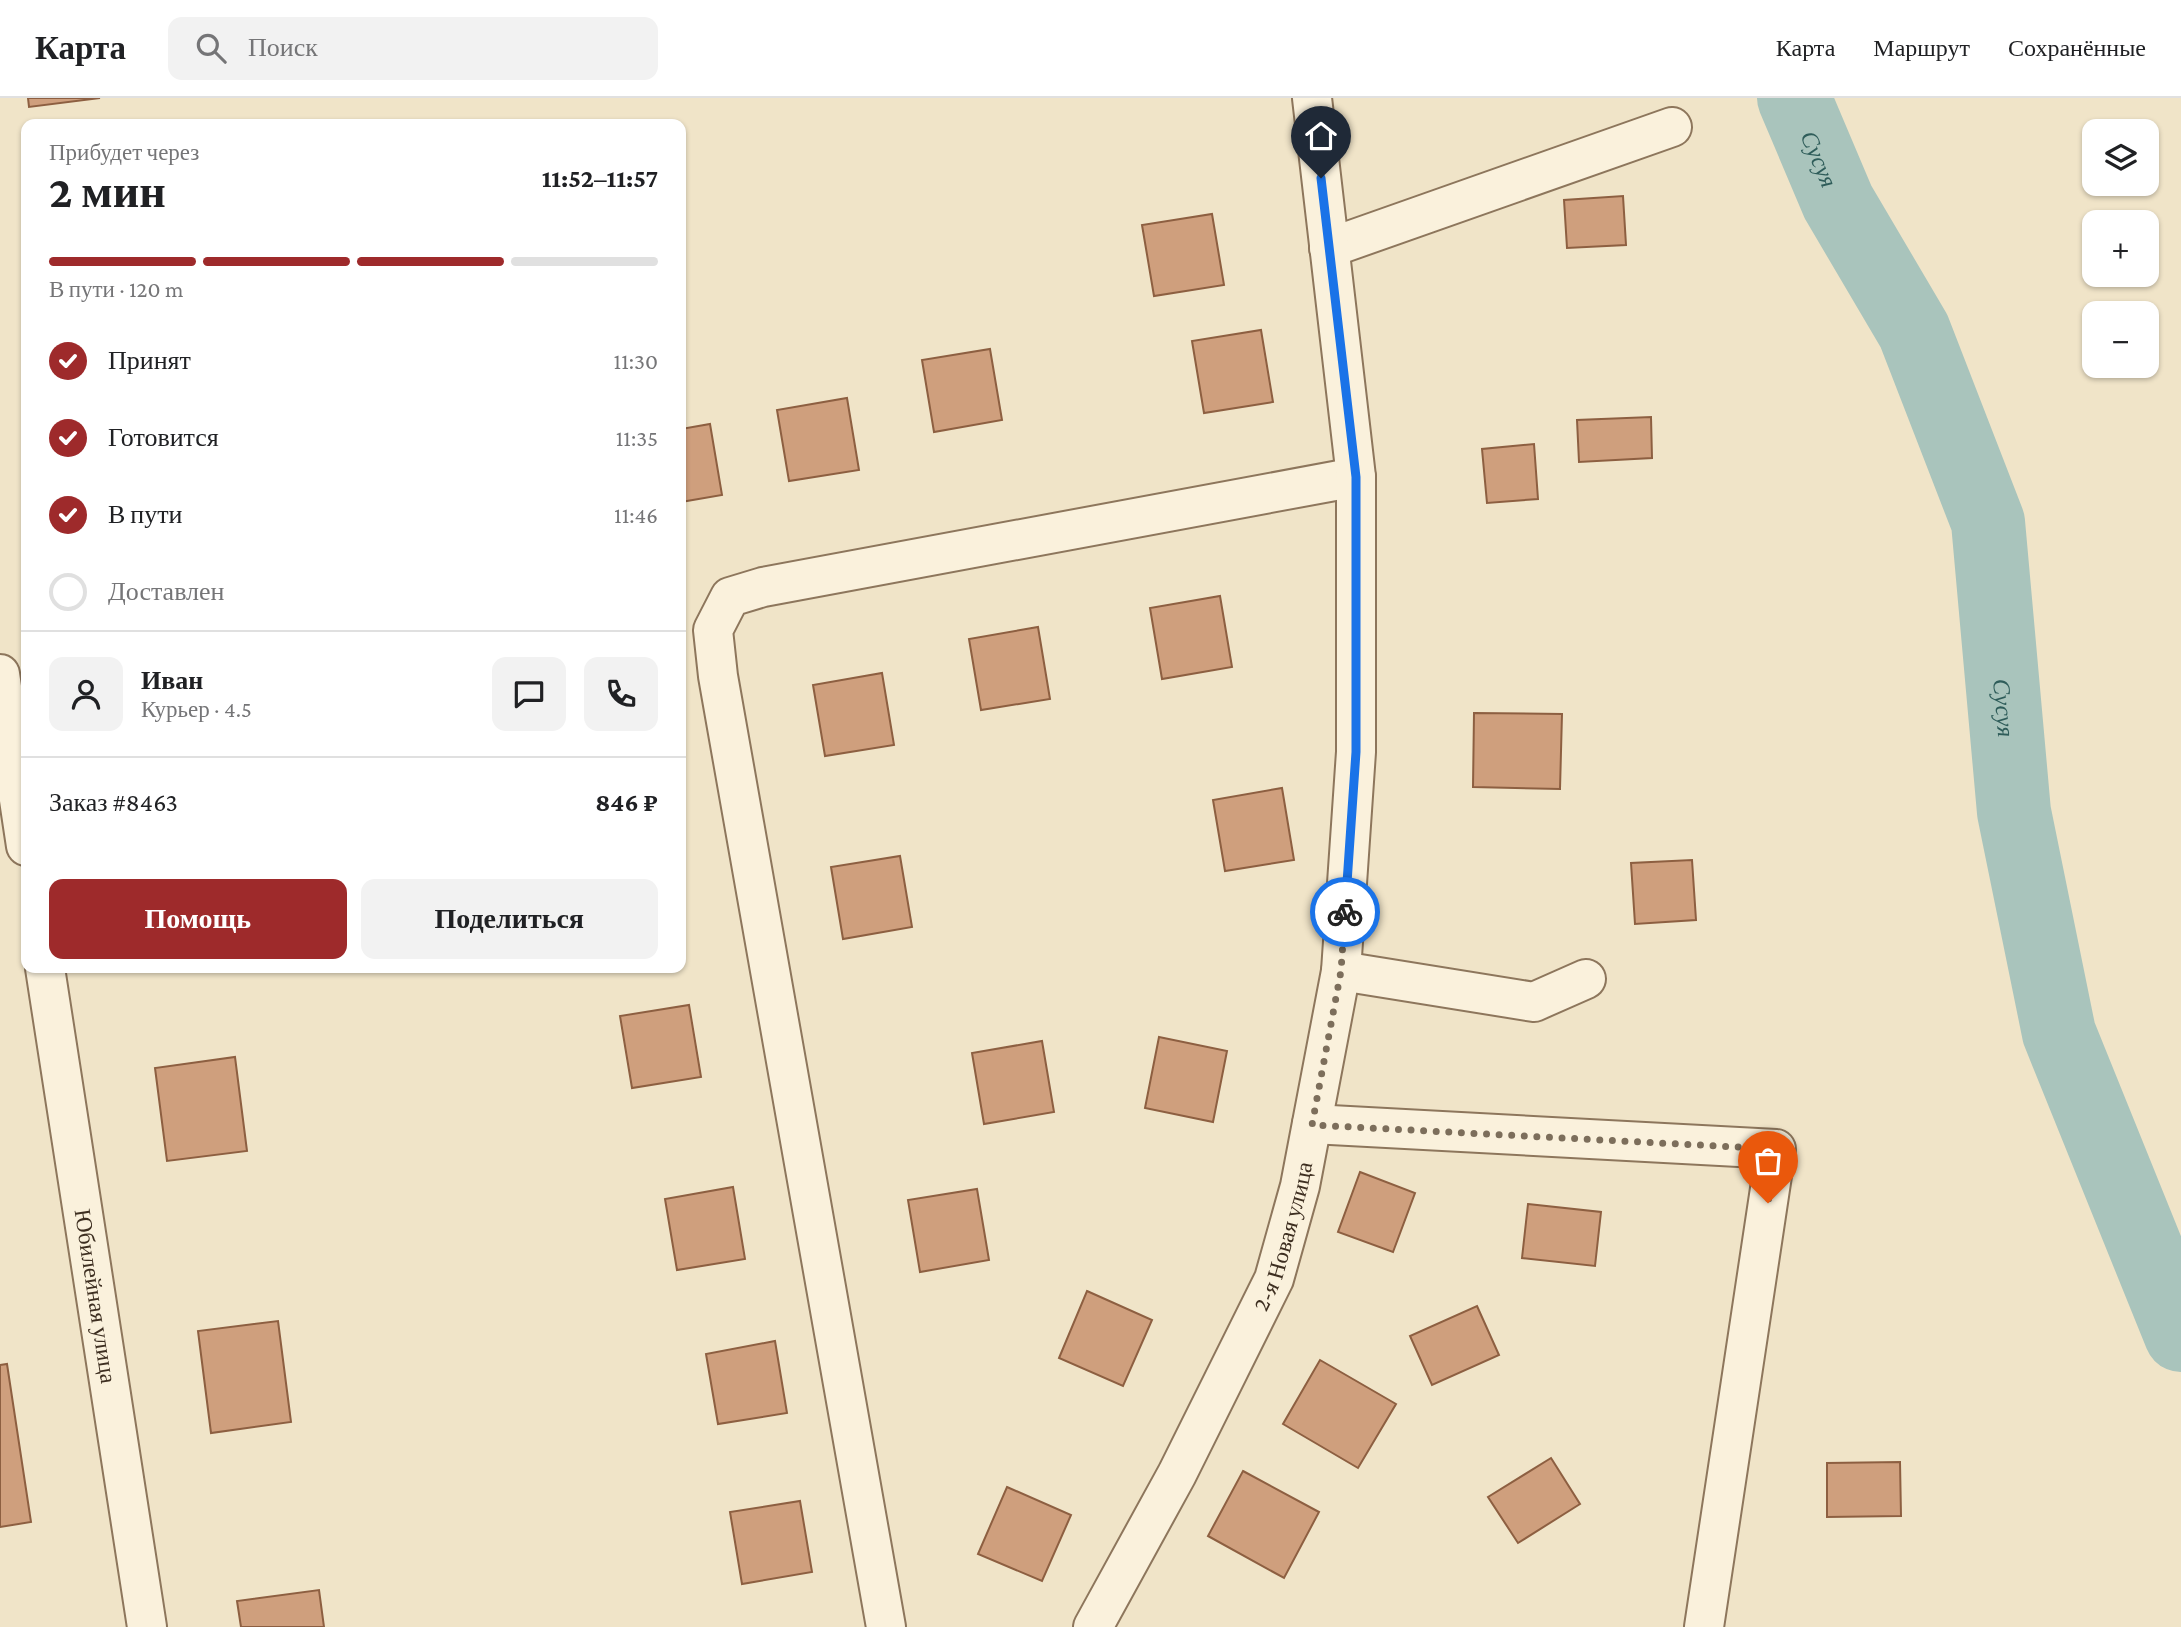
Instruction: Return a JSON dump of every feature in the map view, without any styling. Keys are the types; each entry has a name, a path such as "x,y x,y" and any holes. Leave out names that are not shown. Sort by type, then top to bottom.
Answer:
{"street":[{"name":"2-я Новая улица","path":"1102,1625 1274,1279 1300,1186 1341,971 1356,752 1356,477 1312,98"},
{"path":"1329,247 1672,127"},
{"path":"886,1627 718,676 713,630 730,597 762,587 1356,477"},
{"path":"0,674 21,813"},
{"path":"1341,971 1534,1002 1586,979"},
{"name":"Юбилейная улица","path":"46,973 147,1627"},
{"path":"1312,1125 1776,1149 1704,1627"}],"building":[{"path":"28,98 100,98 29,107"},
{"path":"1623,196 1626,245 1567,248 1564,200"},
{"path":"1212,214 1224,285 1154,296 1142,225"},
{"path":"1261,330 1273,402 1204,413 1192,341"},
{"path":"990,349 1002,420 934,432 922,360"},
{"path":"847,398 859,470 789,481 777,410"},
{"path":"1651,417 1652,458 1579,462 1577,420"},
{"path":"710,424 722,495 686,501 686,428"},
{"path":"1534,444 1538,499 1487,503 1482,449"},
{"path":"1220,596 1232,667 1162,679 1150,608"},
{"path":"1038,627 1050,699 981,710 969,639"},
{"path":"882,673 894,745 825,756 813,685"},
{"path":"1474,713 1562,714 1560,789 1473,787"},
{"path":"1282,788 1294,860 1225,871 1213,800"},
{"path":"900,856 912,927 843,939 831,867"},
{"path":"1692,860 1696,920 1635,924 1631,863"},
{"path":"689,1005 701,1077 632,1088 620,1016"},
{"path":"1159,1037 1227,1051 1213,1122 1145,1108"},
{"path":"1042,1041 1054,1112 984,1124 972,1053"},
{"path":"235,1057 247,1151 167,1161 155,1068"},
{"path":"1360,1172 1415,1193 1393,1252 1338,1232"},
{"path":"733,1187 745,1259 677,1270 665,1199"},
{"path":"977,1189 989,1260 920,1272 908,1200"},
{"path":"1528,1204 1601,1212 1595,1266 1522,1258"},
{"path":"1087,1291 1152,1320 1123,1386 1059,1358"},
{"path":"1477,1306 1499,1355 1432,1385 1410,1336"},
{"path":"278,1321 291,1422 211,1433 198,1331"},
{"path":"775,1341 787,1413 718,1424 706,1354"},
{"path":"1320,1360 1396,1404 1358,1468 1283,1424"},
{"path":"7,1364 31,1522 0,1527 0,1365"},
{"path":"1551,1458 1580,1504 1518,1543 1488,1497"},
{"path":"1900,1462 1901,1516 1827,1517 1827,1463"},
{"path":"1243,1471 1319,1512 1284,1578 1208,1536"},
{"path":"1007,1487 1071,1515 1042,1581 978,1554"},
{"path":"800,1501 812,1572 742,1584 730,1512"},
{"path":"319,1590 324,1627 241,1627 237,1601"}],"waterway":[{"name":"Сусуя","path":"1794,98 1838,202 1914,331 1988,522 2014,812 2059,1033 2181,1335"}],"way so far":[{"path":"1345,912 1341,971 1312,1125 1776,1149 1768,1203"}],"route":[{"path":"1321,178 1356,477 1356,752 1345,912"}]}
